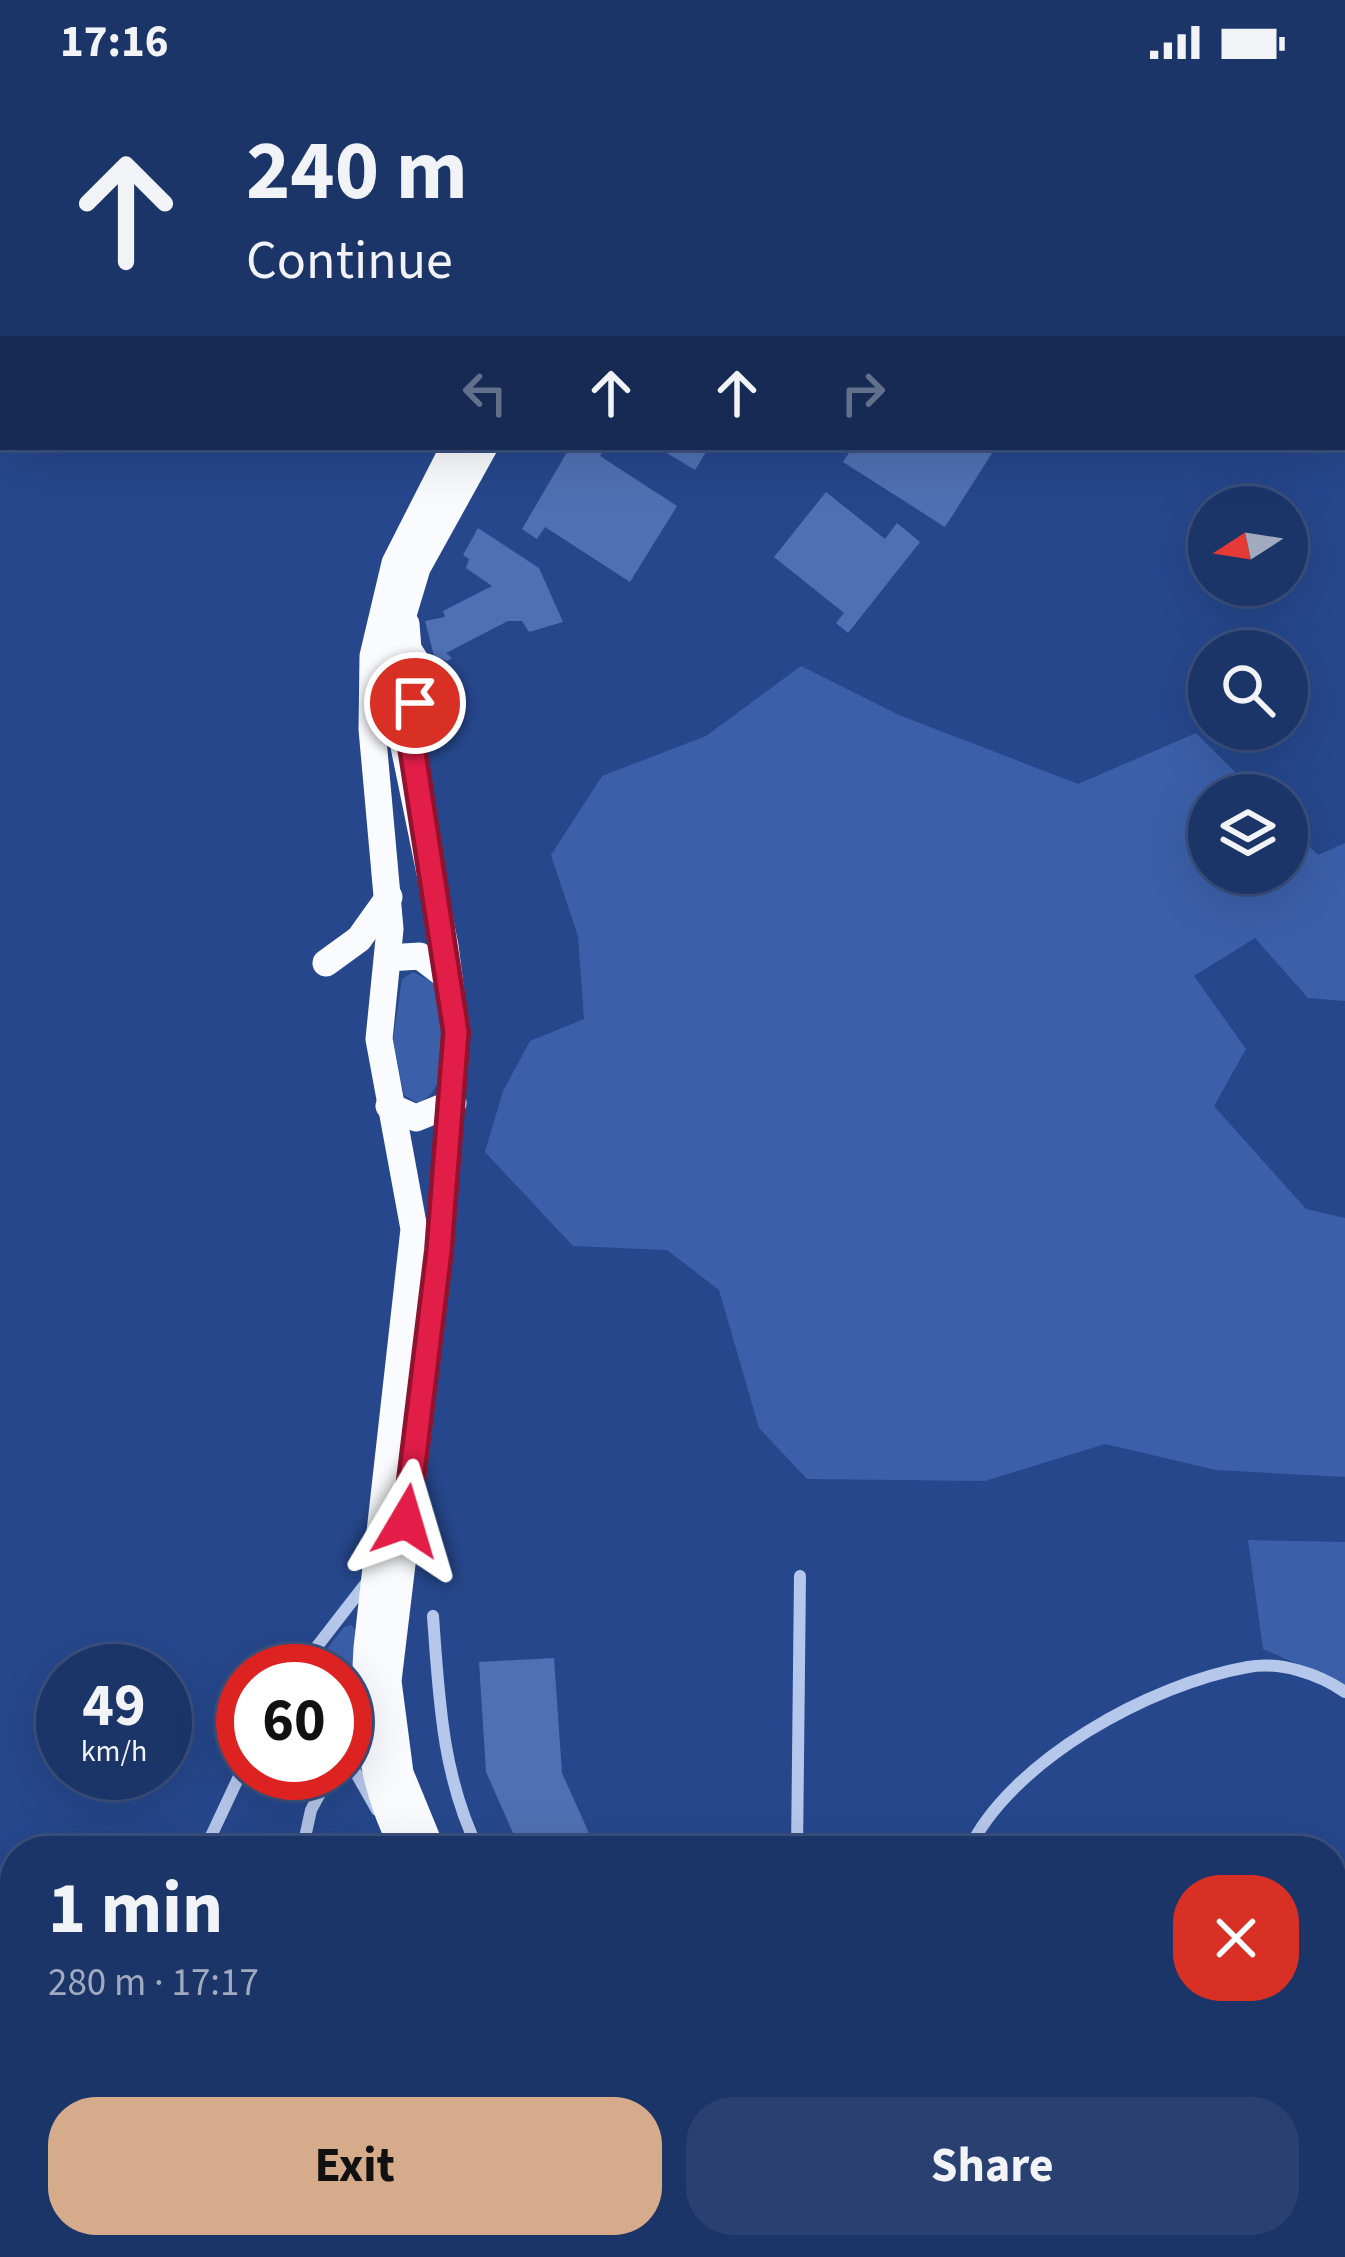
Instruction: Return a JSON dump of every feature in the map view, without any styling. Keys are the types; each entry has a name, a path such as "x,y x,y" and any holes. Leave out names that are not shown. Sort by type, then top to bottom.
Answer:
{"main road":[{"path":"399,1836 377,1779 365,1714 375,1571 414,1229 380,1039 389,897 372,729 373,656 395,563 452,450"},
{"path":"422,819 392,688 406,601 431,537 482,450"},
{"path":"406,601 409,649 435,691 415,703 408,721 456,1032 453,1102 388,1681 400,1773 426,1836"},
{"path":"326,963 359,939 389,897"},
{"path":"388,958 420,956 449,978"},
{"path":"389,1106 416,1118 453,1102"}],"street":[{"path":"321,1644 375,1571"},
{"path":"797,1836 800,1576"},
{"path":"433,1616 442,1744 471,1836"},
{"path":"977,1836 994,1808 1037,1765 1125,1713 1177,1690 1251,1666 1317,1675 1345,1692"},
{"path":"372,1797 397,1836"},
{"path":"211,1836 228,1800"},
{"path":"305,1836 316,1800"}],"shaded area":[{"path":"801,666 899,715 1078,784 1188,736 1188,750 1213,750 1237,774 1188,774 1188,894 1308,894 1308,845 1318,855 1345,843 1345,1001 1308,998 1255,938 1194,976 1246,1049 1214,1106 1306,1209 1345,1218 1345,1477 1216,1470 1105,1444 985,1481 807,1479 759,1428 719,1290 667,1250 573,1246 485,1152 503,1091 530,1041 584,1019 578,936 551,855 602,776 706,736"},
{"path":"413,972 436,984 443,1032 438,1083 418,1103 404,1095 393,1040 402,979"},
{"path":"1248,1540 1345,1542 1345,1685 1263,1649"},
{"path":"352,1625 356,1644 331,1644 344,1627"}],"building":[{"path":"568,450 604,450 600,456 677,506 630,582 545,527 537,539 522,529"},
{"path":"662,450 707,450 695,470"},
{"path":"851,450 994,450 945,527 843,462"},
{"path":"826,492 885,539 897,523 920,542 848,633 836,623 844,613 774,557"},
{"path":"478,528 539,568 563,622 529,632 522,621 508,621 446,653 452,658 447,661 434,656 425,621 445,617 443,611 492,586 466,568 469,559 463,555"},
{"path":"554,1658 562,1773 590,1836 514,1836 486,1772 479,1662"}],"route":[{"path":"406,1521 439,1251 456,1032 408,721 415,703"}]}
